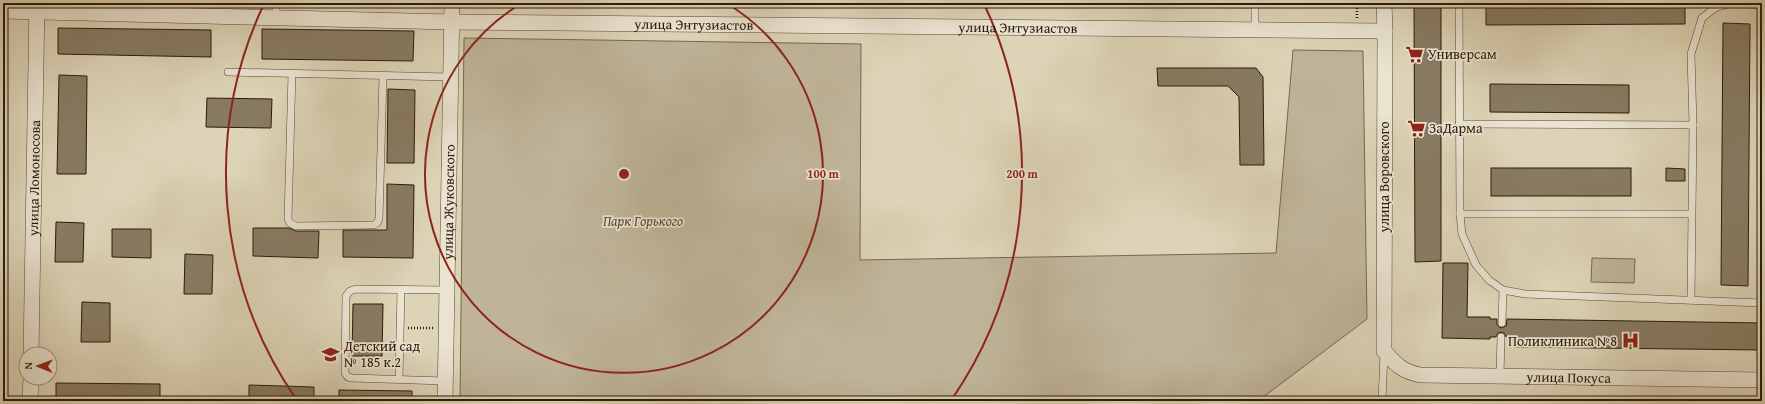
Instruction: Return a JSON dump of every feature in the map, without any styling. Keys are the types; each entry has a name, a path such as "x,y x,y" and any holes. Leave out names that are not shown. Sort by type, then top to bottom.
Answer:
{"street":[{"name":"улица Жуковского","path":"445,401 452,3"},
{"name":"улица Воровского","path":"1384,3 1384,351"},
{"name":"улица Энтузиастов","path":"3,11 37,7 276,10 451,22 1385,31"},
{"name":"улица Ломоносова","path":"31,346 37,7"},
{"name":"улица Покуса","path":"1384,351 1396,365 1408,372 1420,375 1762,380"},
{"path":"30,401 31,386"}],"lane":[{"path":"1254,30 1256,3"},
{"path":"1459,3 1460,214 1462,234 1476,265 1489,280 1503,290 1525,294 1762,303"},
{"path":"1691,300 1693,125 1690,54 1702,18 1716,8 1732,4 1762,5"},
{"path":"228,72 450,77"},
{"path":"292,73 288,219 290,223 296,226 374,226 377,223 379,219 383,76"},
{"path":"1459,124 1693,125"},
{"path":"1460,214 1692,214"},
{"path":"446,381 352,378 345,373 346,296 350,291 356,289 447,290"},
{"path":"399,379 401,289"},
{"path":"1502,323 1503,290"},
{"path":"1500,376 1501,337"},
{"path":"1382,401 1384,351"}],"path":[{"path":"400,328 446,328"}],"green space":[{"path":"1107,3 1259,3 1258,8 1107,6"},
{"name":"Парк Горького","path":"464,38 861,44 860,260 1276,253 1293,50 1363,51 1367,319 1258,401 460,401"},
{"path":"1592,258 1635,259 1634,283 1591,282"}],"building":[{"path":"1414,3 1441,3 1441,261 1415,262"},
{"path":"1486,3 1685,3 1685,24 1486,25"},
{"path":"1723,23 1750,24 1748,286 1721,285"},
{"path":"58,28 211,30 211,57 58,54"},
{"path":"262,29 414,31 413,61 262,59"},
{"path":"1157,68 1256,68 1263,77 1264,165 1240,165 1239,97 1228,86 1158,86"},
{"path":"59,75 87,76 86,174 57,174"},
{"path":"1490,84 1629,85 1629,113 1490,112"},
{"path":"388,89 415,90 414,163 387,163"},
{"path":"207,98 272,99 271,128 206,127"},
{"path":"1491,168 1631,168 1631,196 1491,196"},
{"path":"1666,168 1685,169 1685,181 1666,181"},
{"path":"387,184 414,185 413,258 343,257 343,230 387,230"},
{"path":"56,222 84,223 83,262 55,262"},
{"path":"253,228 289,228 296,231 319,231 318,258 253,256"},
{"path":"112,229 151,229 151,258 112,257"},
{"path":"185,254 213,255 212,294 184,294"},
{"path":"1443,263 1468,263 1467,317 1490,317 1490,319 1497,319 1497,325 1501,328 1506,326 1507,319 1762,323 1762,350 1509,347 1509,337 1506,337 1502,332 1498,333 1496,337 1490,337 1490,339 1442,338"},
{"path":"82,302 110,303 110,342 81,342"},
{"path":"353,304 383,304 382,356 352,356"},
{"path":"58,383 160,384 160,401 56,401 56,386 58,386"},
{"path":"249,385 314,387 314,401 249,401"},
{"path":"339,390 412,391 412,401 339,401"}],"place":[{"name":"Универсам","path":"1415,54"},
{"name":"ЗаДарма","path":"1416,128"},
{"name":"Поликлиника №8","path":"1630,341"},
{"name":"Детский сад № 185 к.2","path":"331,354"}]}
